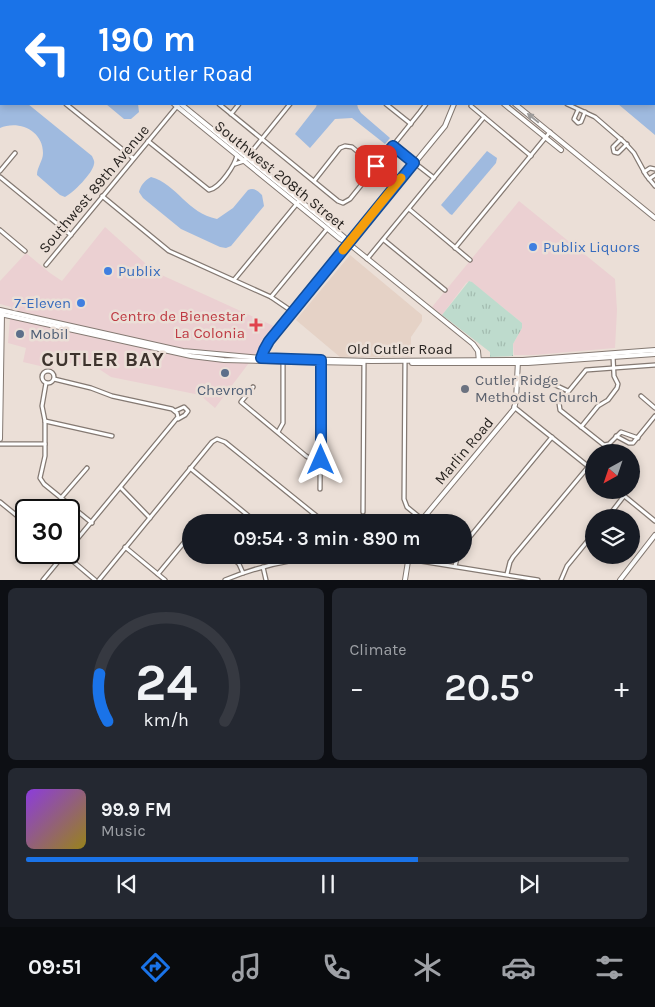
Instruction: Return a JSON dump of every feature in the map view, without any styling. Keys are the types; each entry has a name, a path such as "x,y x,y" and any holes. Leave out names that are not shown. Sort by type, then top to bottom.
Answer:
{"street":[{"path":"67,105 133,158"},
{"name":"Southwest 89th Avenue","path":"46,265 177,105"},
{"name":"Southwest 208th Street","path":"179,105 237,155 245,159"},
{"name":"Southwest 208th Street","path":"179,105 344,237 348,243"},
{"path":"219,105 338,201 345,202 350,200 425,105"},
{"path":"231,114 238,105"},
{"path":"148,141 207,189 213,190 235,164 245,159 289,105"},
{"path":"387,105 411,124"},
{"path":"261,360 266,345 446,124 454,105"},
{"path":"505,105 561,150"},
{"path":"516,105 655,218"},
{"path":"569,105 599,120 621,138 655,186"},
{"path":"471,106 531,156"},
{"path":"578,110 574,119 578,122 582,120 585,112"},
{"path":"368,259 484,117"},
{"path":"456,248 550,132"},
{"path":"621,138 613,148 614,152 618,153 627,144"},
{"path":"314,181 340,148 348,145 376,166"},
{"path":"393,146 434,178"},
{"path":"0,171 15,153"},
{"path":"235,164 237,155"},
{"path":"644,172 650,168 655,169"},
{"path":"649,179 655,174"},
{"path":"0,177 70,235"},
{"path":"102,196 168,250 272,297 293,312"},
{"path":"234,280 298,202"},
{"name":"Southwest 208th Street","path":"298,202 327,229 348,243 475,346 478,350 479,362"},
{"path":"409,209 470,260"},
{"path":"272,297 327,229"},
{"path":"0,230 25,251"},
{"path":"384,240 445,290"},
{"path":"0,439 1,312"},
{"name":"Old Cutler Road","path":"1,312 191,354"},
{"name":"Old Cutler Road","path":"114,338 151,348 224,360 321,362"},
{"path":"151,348 157,346"},
{"name":"Old Cutler Road","path":"261,360 283,362 518,362 655,352"},
{"path":"581,427 598,406 607,402 617,389 618,385 614,377 612,355"},
{"path":"278,432 283,423 283,362"},
{"path":"320,490 321,362"},
{"path":"363,512 364,362"},
{"path":"405,362 404,499 408,508 414,514"},
{"path":"518,362 514,407 585,464"},
{"path":"638,438 622,431 610,444 604,445 558,406 559,402 586,370 655,365"},
{"path":"54,379 54,375 51,372 45,372 42,376 46,383 42,406 46,421 45,459 40,475 41,480 92,523"},
{"path":"46,383 50,383 54,379"},
{"path":"54,379 91,388 112,396 175,411 184,407 188,411 185,415 178,417 80,537"},
{"path":"551,383 568,391"},
{"path":"253,387 241,402 311,459 321,460"},
{"path":"641,396 655,408"},
{"name":"Marlin Road","path":"428,514 514,407"},
{"path":"175,411 178,417"},
{"path":"616,436 631,444 634,443 655,416"},
{"path":"46,421 112,436"},
{"path":"472,534 552,437"},
{"path":"99,580 190,468 212,442 217,439 225,442 314,514"},
{"path":"0,444 45,444"},
{"path":"62,498 87,468"},
{"path":"190,468 246,514"},
{"path":"507,574 513,557 585,471"},
{"path":"121,488 150,518"},
{"path":"614,509 622,499"},
{"path":"628,499 655,521"},
{"path":"0,502 15,515"},
{"path":"620,580 655,535"},
{"path":"561,580 565,568 585,544"},
{"path":"158,574 182,545"},
{"path":"125,547 165,580"},
{"path":"44,580 56,564"},
{"path":"77,564 95,580"},
{"path":"239,564 242,573"},
{"path":"225,580 273,564"},
{"path":"406,580 408,564"},
{"path":"445,564 538,580"},
{"path":"263,566 266,580"}],"shaded area":[{"path":"519,201 615,279 617,310 615,348 514,355 513,344 522,328 522,323 470,281 466,283 442,315 432,307"},
{"path":"105,227 155,272 276,327 215,408 200,395 111,377 99,369 55,360 53,369 23,362 26,348 8,343 11,307 0,304 0,281 26,253 62,281"},
{"path":"350,255 422,315 422,321 411,337 411,357 340,357 296,320"}],"green space":[{"path":"469,281 522,323 522,328 513,344 513,356 490,357 490,352 442,315"}],"water":[{"path":"0,105 29,105 92,156 94,161 93,168 69,195 65,197 60,195 37,175 43,153 39,138 22,126 14,125 0,128"},
{"path":"107,105 138,105 139,112 131,119 124,119"},
{"path":"317,105 357,105 361,113 390,138 385,144 352,118 335,119 310,148 295,134"},
{"path":"619,105 655,105 655,135"},
{"path":"487,151 497,158 496,163 452,215 450,214 441,205"},
{"path":"151,177 168,186 198,211 217,219 233,208 250,189 256,190 262,195 264,206 231,246 226,248 220,247 181,229 143,198 139,192 142,185"}],"slow traffic":[{"path":"343,250 401,178"}],"place":[{"name":"Publix Liquors","path":"533,247"},
{"name":"Publix","path":"108,271"},
{"name":"7-Eleven","path":"81,303"},
{"name":"Centro de Bienestar La Colonia","path":"256,325"},
{"name":"Mobil","path":"20,334"},
{"name":"Chevron","path":"225,373"},
{"name":"Cutler Ridge Methodist Church","path":"465,389"}],"district":[{"name":"CUTLER BAY","path":"103,359"}],"route":[{"path":"321,460 321,360 261,358 269,341 414,163 393,146 376,166"}]}
